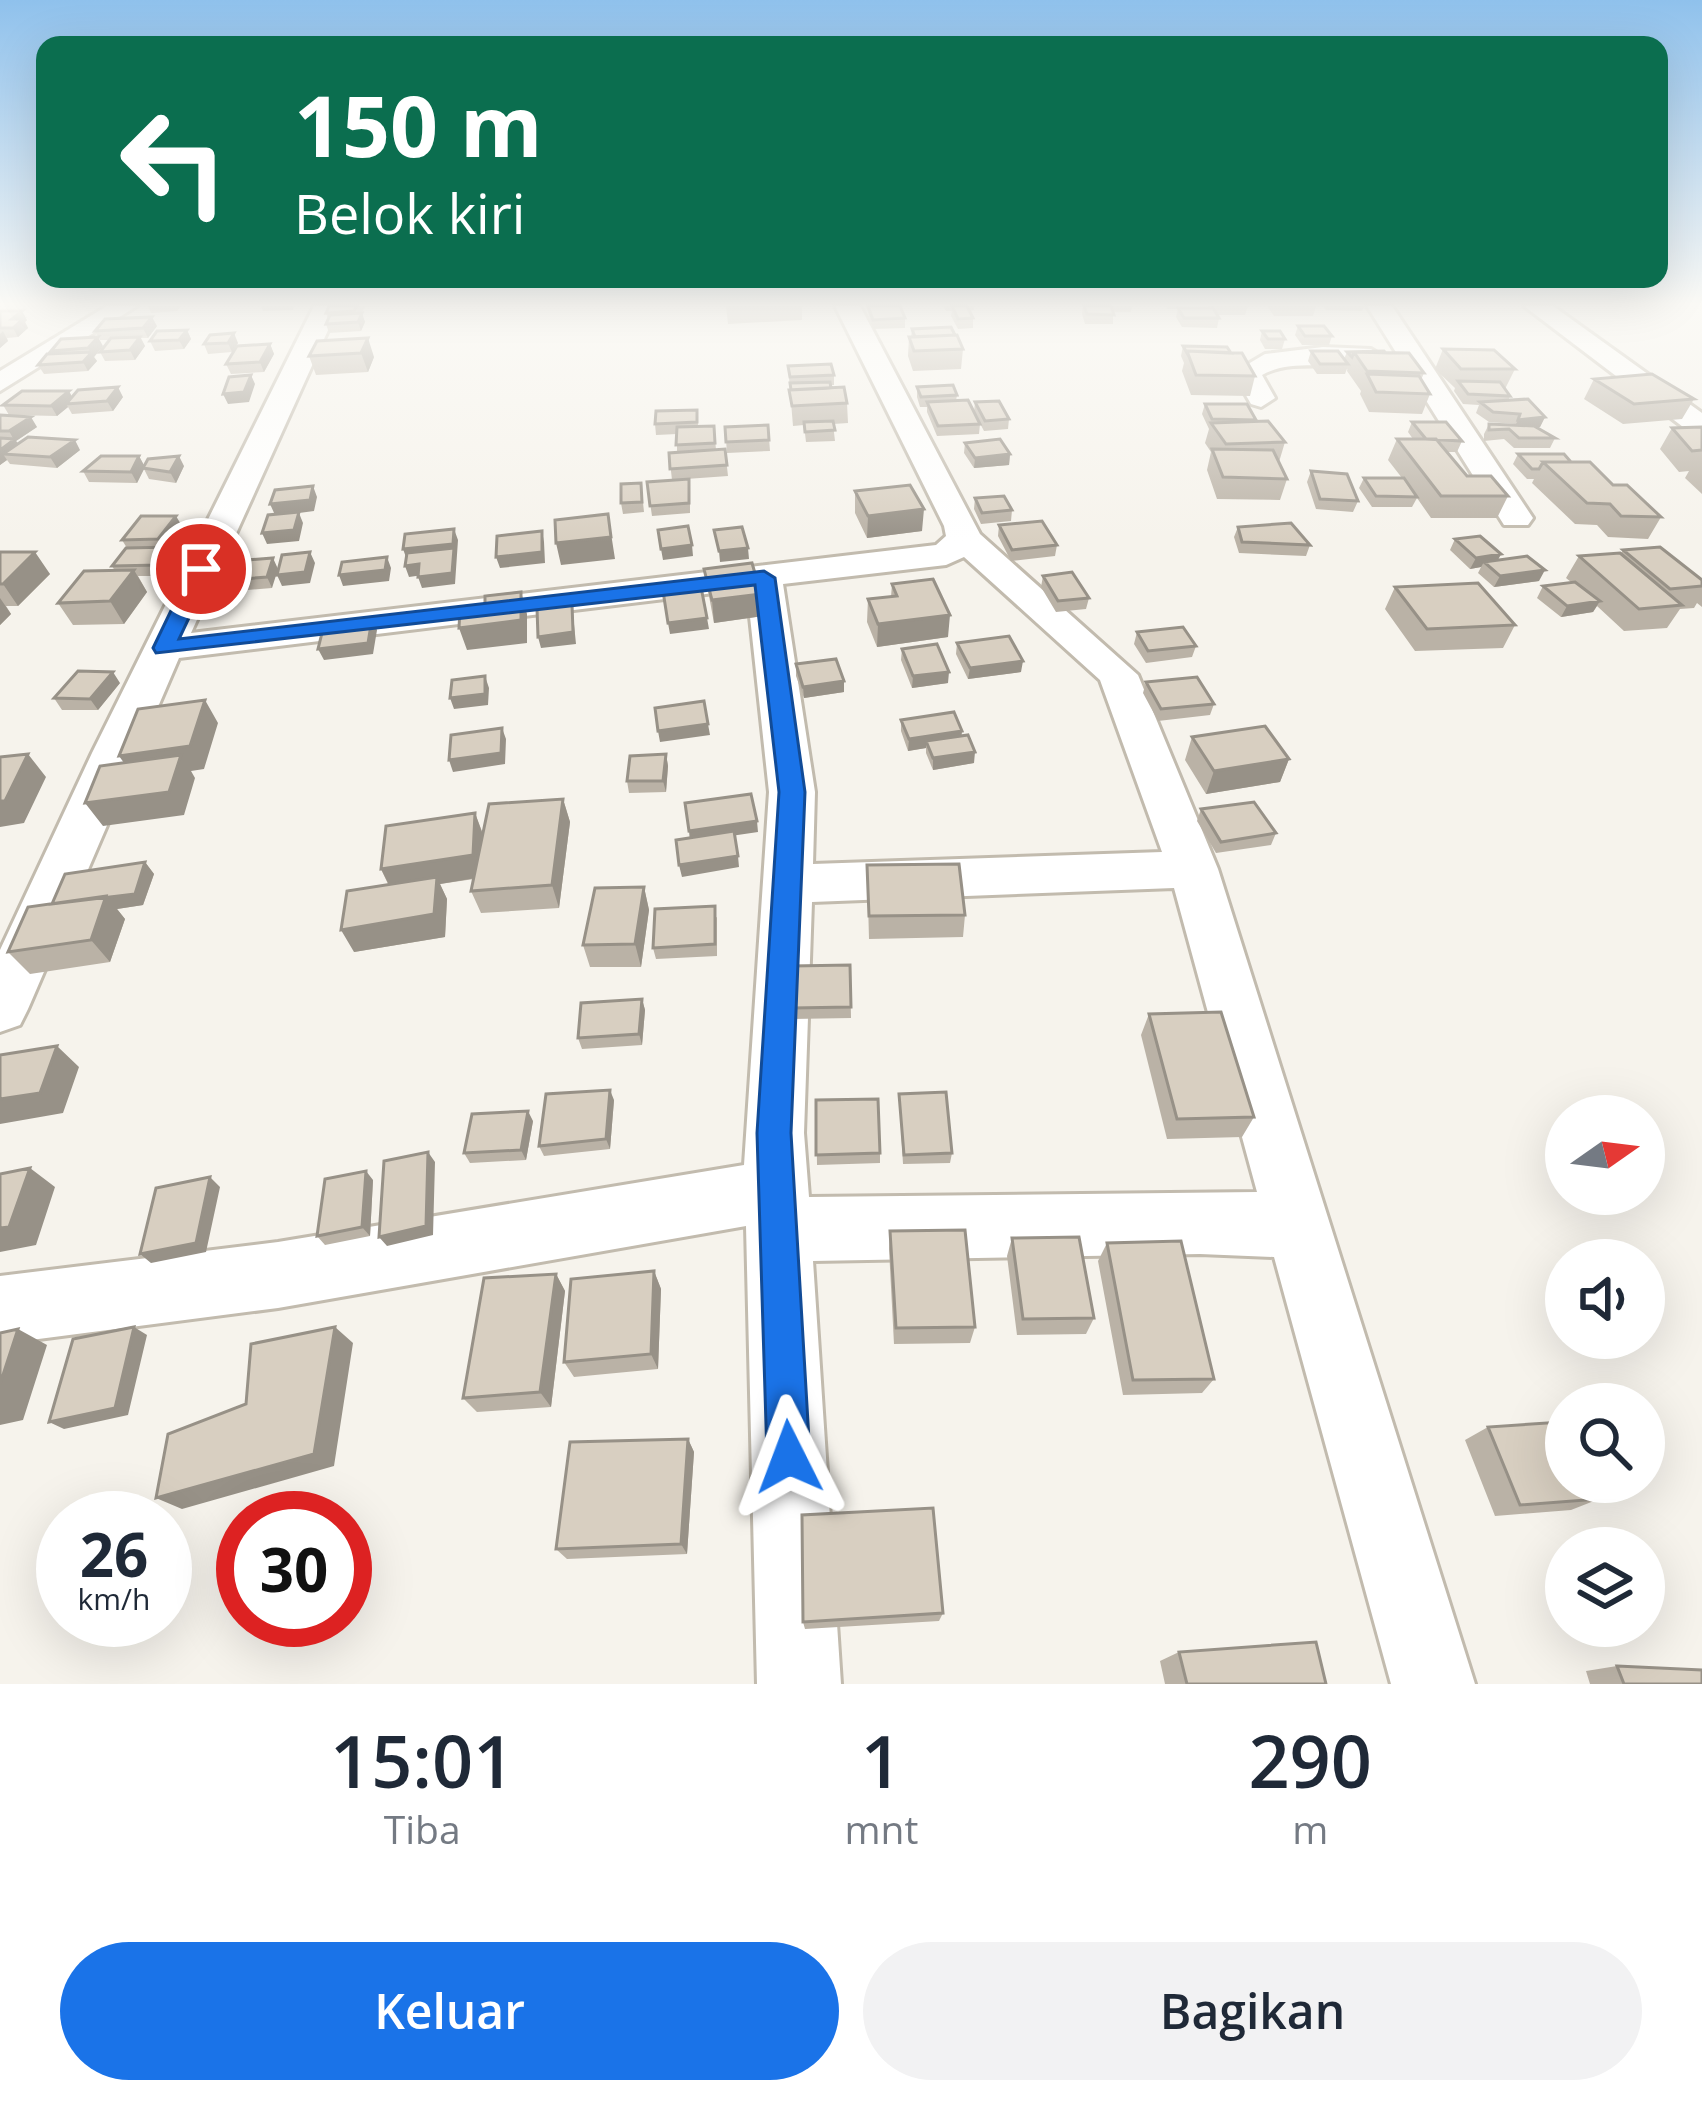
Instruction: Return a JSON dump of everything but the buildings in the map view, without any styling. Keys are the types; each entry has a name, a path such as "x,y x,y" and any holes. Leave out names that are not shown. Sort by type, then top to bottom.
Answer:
{"street":[{"path":"0,1009 290,385"},
{"path":"887,385 964,538 1118,675 1193,868 1433,1684"},
{"path":"1253,385 1261,398"},
{"path":"1430,385 1516,518"},
{"path":"1642,385 1702,428"},
{"path":"164,648 930,558 957,548 964,538"},
{"path":"764,578 792,792 774,1133 799,1684"},
{"path":"787,884 1193,868"},
{"path":"0,1310 778,1210 1298,1226"}],"route":[{"path":"201,569 164,648 764,578 792,792 774,1133 789,1457"}]}
